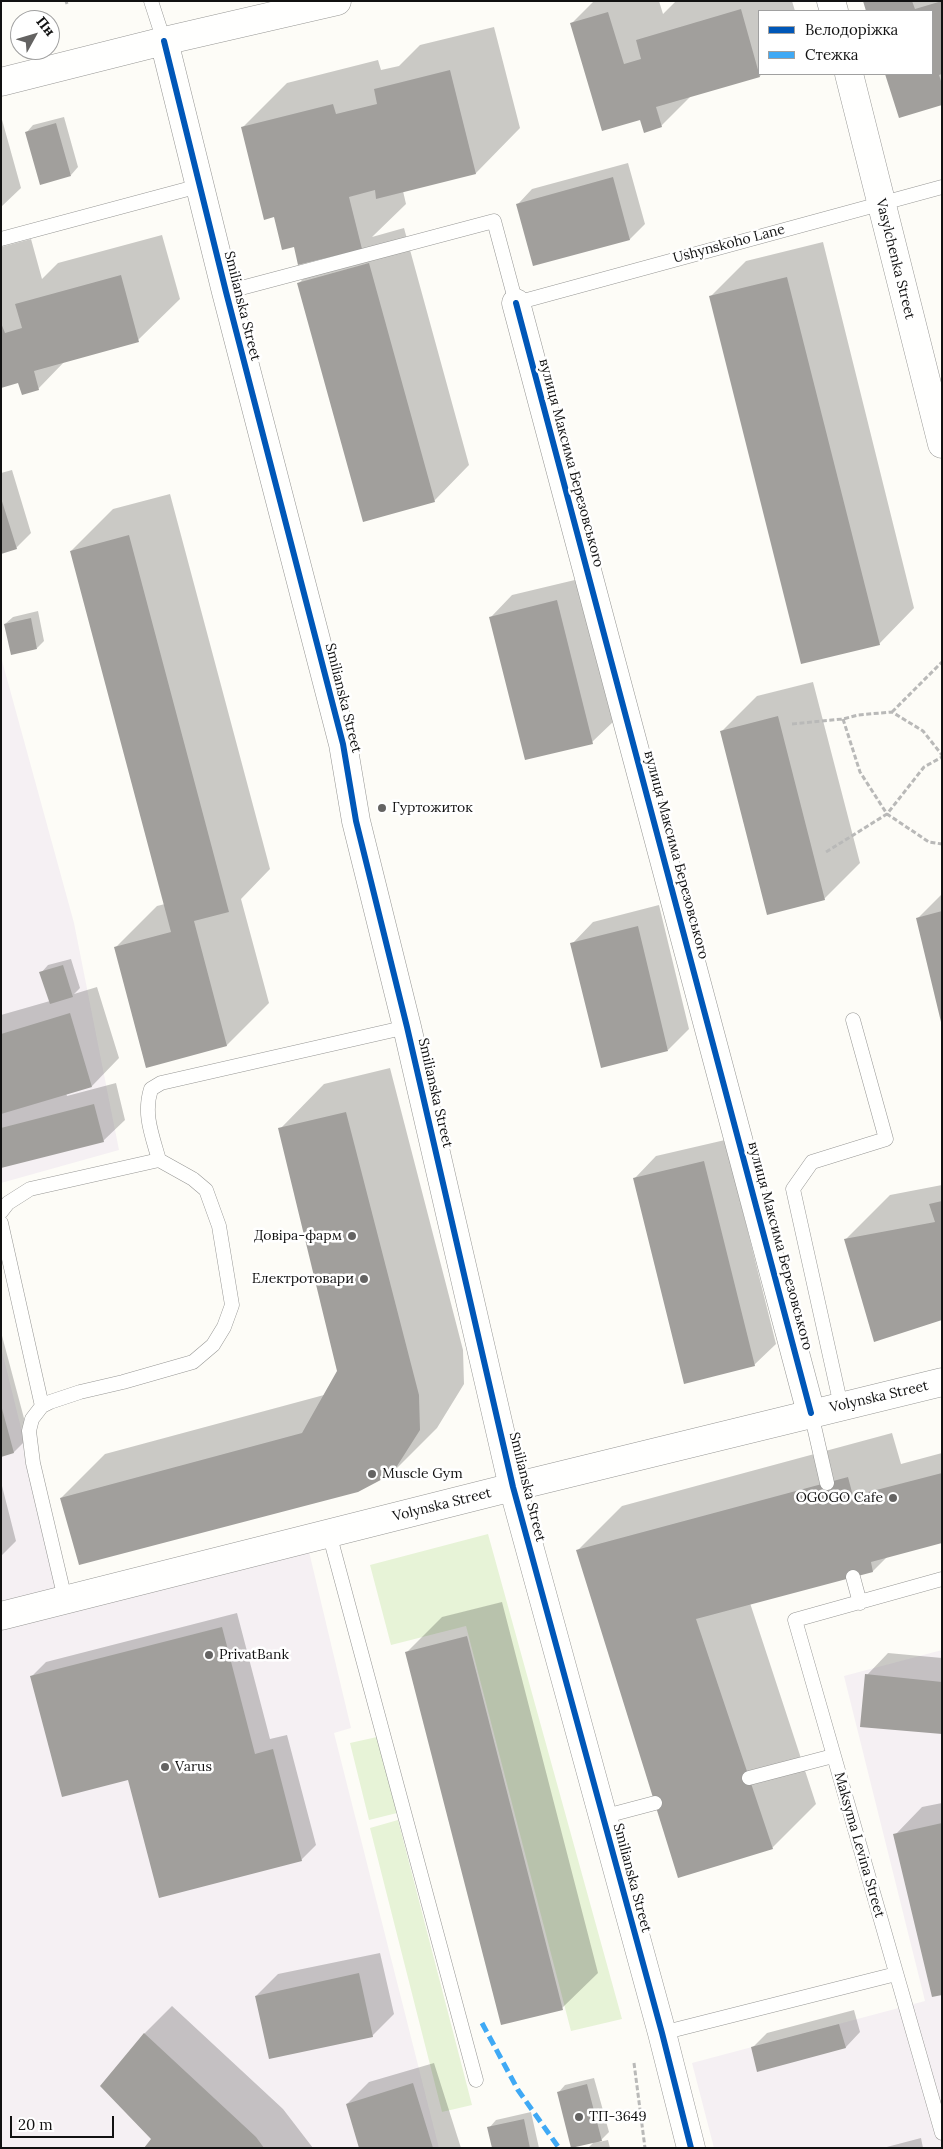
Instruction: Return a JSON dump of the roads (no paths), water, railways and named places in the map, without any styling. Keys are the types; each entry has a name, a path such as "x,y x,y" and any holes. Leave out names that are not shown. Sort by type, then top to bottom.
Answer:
{"street":[{"path":"1,82 164,41 337,1"},
{"name":"Smilianska Street","path":"164,41 199,186 343,744 356,821 407,1027 513,1487 662,2033 691,2148"},
{"name":"Vasylchenka Street","path":"849,75 942,444"},
{"name":"вулиця Максима Березовського","path":"516,303 811,1413"},
{"name":"Volynska Street","path":"1,1616 328,1533 942,1382"}],"lane":[{"path":"151,1 164,41"},
{"path":"1,239 199,186"},
{"name":"Ushynskoho Lane","path":"516,303 942,187"},
{"name":"вулиця Максима Березовського","path":"226,292 494,221 516,303"},
{"path":"841,1406 793,1189 812,1162 886,1139 853,1020"},
{"path":"159,1160 147,1119 147,1101 151,1089 161,1084 407,1027"},
{"path":"1,1212 8,1202 30,1189 159,1160 193,1179 206,1190 220,1226 230,1282 232,1305 224,1327 213,1345 192,1362 80,1392 42,1406 32,1419 29,1432 33,1463 65,1599"},
{"path":"1,1223 42,1406"},
{"path":"811,1413 828,1483"},
{"path":"328,1533 476,2080"},
{"path":"853,1577 860,1603 942,1579"},
{"name":"Maksyma Levina Street","path":"860,1603 794,1620 942,2133"},
{"path":"749,1778 833,1756"},
{"path":"602,1817 655,1803"},
{"path":"662,2033 896,1974"}],"place":[{"name":"Гуртожиток","path":"382,808"},
{"name":"Довіра-фарм","path":"352,1236"},
{"name":"Електротовари","path":"364,1279"},
{"name":"Muscle Gym","path":"372,1474"},
{"name":"OGOGO Cafe","path":"893,1498"},
{"name":"PrivatBank","path":"209,1655"},
{"name":"Varus","path":"165,1767"},
{"name":"ТП-3649","path":"579,2117"}]}
